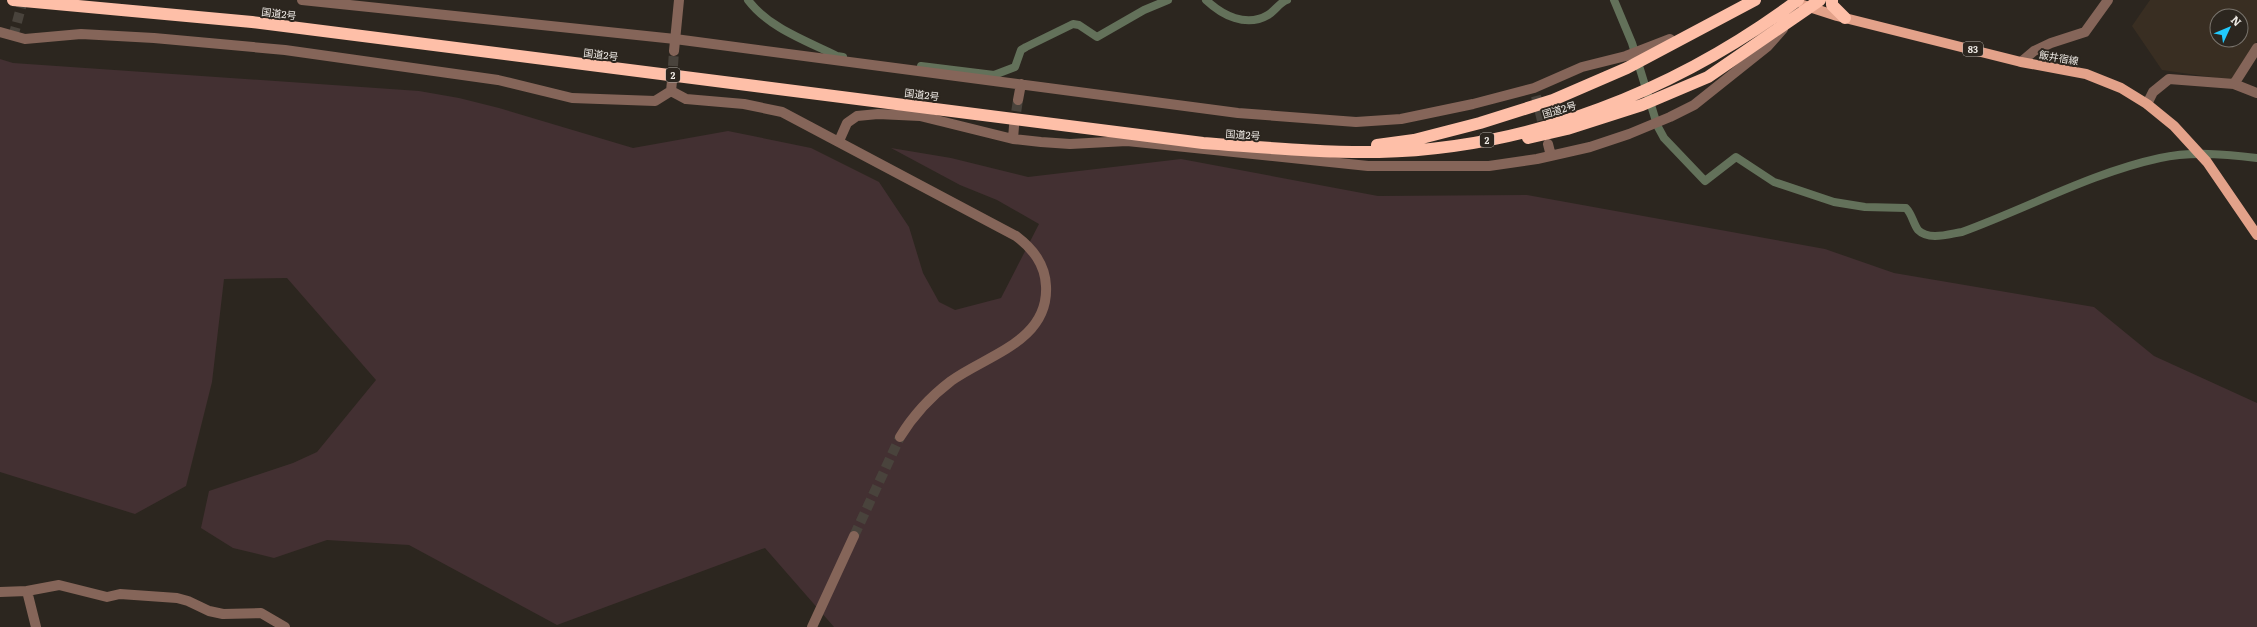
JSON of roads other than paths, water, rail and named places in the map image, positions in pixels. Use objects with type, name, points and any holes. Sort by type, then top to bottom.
[{"type":"highway","name":"国道2号","points":[[14,0],[252,22],[1202,143],[1333,152],[1419,149],[1499,138],[1639,100],[1659,84],[1719,53],[1797,0]]},
{"type":"highway","points":[[1333,152],[1414,140],[1480,123],[1553,100],[1623,63],[1706,27],[1755,0]]},
{"type":"highway","points":[[1639,100],[1663,97],[1730,64],[1794,16],[1820,0]]},
{"type":"highway","points":[[1832,0],[1832,5],[1845,18]]},
{"type":"main road","name":"飯井宿線","points":[[1797,0],[1809,8],[1845,18],[2021,62],[2086,74],[2121,88],[2147,104],[2174,126],[2207,162],[2257,235]]},
{"type":"street","points":[[306,0],[675,39],[1238,113],[1356,122],[1401,119],[1444,112],[1535,92],[1582,67],[1623,63]]},
{"type":"street","points":[[674,51],[679,0]]},
{"type":"street","points":[[2021,62],[2034,51],[2051,43],[2085,32],[2108,0]]},
{"type":"street","points":[[839,141],[848,123],[857,116],[878,114],[920,116],[1013,138],[1070,144],[1126,141],[1368,166],[1426,165],[1469,168],[1551,156],[1590,147],[1650,126],[1670,117],[1694,105],[1768,46],[1794,16]]},
{"type":"street","points":[[0,32],[25,39],[81,34],[154,38],[285,50],[498,80],[572,98],[656,101],[672,86],[686,99],[744,104],[782,112],[1016,236],[1036,254],[1046,279],[1045,304],[1042,315],[1034,327],[1014,344],[975,366],[938,392],[911,419],[900,437]]},
{"type":"street","points":[[2234,84],[2257,48]]},
{"type":"street","points":[[2147,104],[2153,92],[2169,79],[2234,84],[2254,91]]},
{"type":"street","points":[[1018,100],[1021,84]]},
{"type":"street","points":[[1013,138],[1014,126]]},
{"type":"street","points":[[1548,144],[1551,156]]},
{"type":"street","points":[[812,627],[854,536]]},
{"type":"street","points":[[0,592],[27,591],[59,585],[107,597],[120,594],[177,598],[188,601],[209,611],[223,614],[261,613],[285,627]]},
{"type":"street","points":[[27,591],[36,627]]},
{"type":"waterway","points":[[748,0],[757,10],[777,26],[813,45],[837,56],[843,57]]},
{"type":"waterway","points":[[921,66],[994,75],[1015,67],[1021,50],[1073,24],[1079,25],[1097,37],[1144,10],[1168,0]]},
{"type":"waterway","points":[[1206,0],[1227,15],[1243,20],[1260,19],[1268,15],[1287,0]]},
{"type":"waterway","points":[[1614,0],[1632,43],[1655,118]]},
{"type":"waterway","points":[[1658,127],[1664,138],[1705,181],[1736,157],[1774,182],[1834,202],[1865,207],[1906,208],[1918,230],[1933,236],[1962,232],[2084,182],[2160,158],[2184,154],[2221,154],[2257,158]]},
{"type":"tunnel","points":[[13,37],[23,0]]},
{"type":"tunnel","points":[[672,81],[674,51]]},
{"type":"tunnel","points":[[1536,96],[1545,133]]},
{"type":"tunnel","points":[[1014,126],[1018,100]]},
{"type":"tunnel","points":[[854,536],[900,437]]}]
